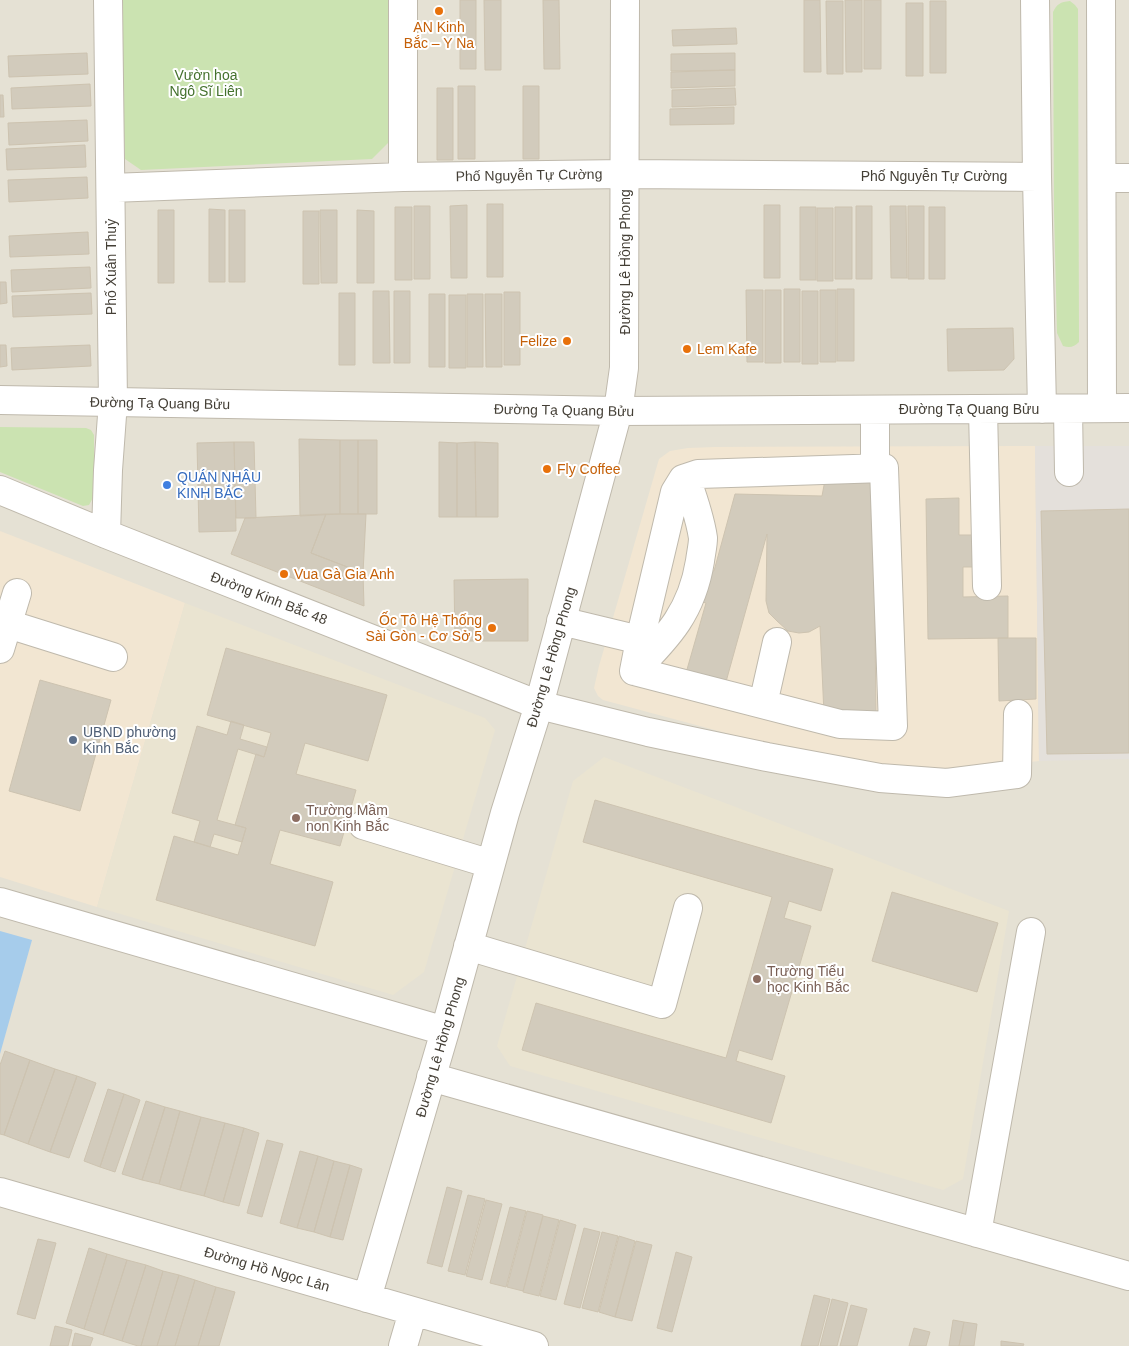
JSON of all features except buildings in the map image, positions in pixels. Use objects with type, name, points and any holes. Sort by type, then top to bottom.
[{"type":"street","name":"Phố Xuân Thuỷ","points":[[106,534],[113,402],[108,0]]},
{"type":"street","points":[[403,177],[404,0]]},
{"type":"street","name":"Đường Lê Hồng Phong","points":[[367,1298],[538,704],[618,411],[624,368],[625,0]]},
{"type":"street","points":[[1035,0],[1037,177],[1055,409],[1069,472]]},
{"type":"street","points":[[1101,0],[1102,408]]},
{"type":"street","name":"Phố Nguyễn Tự Cường","points":[[111,188],[403,177],[626,174],[1037,177]]},
{"type":"street","points":[[1102,178],[1129,178]]},
{"type":"street","name":"Đường Tạ Quang Bửu","points":[[0,400],[618,411],[1129,408]]},
{"type":"street","points":[[983,409],[988,586]]},
{"type":"street","points":[[874,468],[875,410]]},
{"type":"street","points":[[884,468],[893,726],[840,724],[634,671],[675,492],[683,479],[698,474],[884,468]]},
{"type":"street","points":[[634,671],[672,629],[687,607],[694,589],[703,540],[698,514],[686,478]]},
{"type":"street","name":"Đường Kinh Bắc 48","points":[[0,490],[106,534],[538,704],[648,732],[880,778],[947,784],[1017,774],[1018,714]]},
{"type":"street","points":[[17,593],[4,637],[113,657]]},
{"type":"street","points":[[561,620],[640,640]]},
{"type":"street","points":[[763,704],[777,642]]},
{"type":"street","points":[[363,825],[491,864]]},
{"type":"street","points":[[0,902],[445,1030]]},
{"type":"street","points":[[468,946],[662,1004],[688,908]]},
{"type":"street","points":[[977,1233],[1031,932]]},
{"type":"street","points":[[431,1077],[1129,1276]]},
{"type":"street","name":"Đường Hồ Ngọc Lân","points":[[0,1192],[534,1346]]},
{"type":"street","points":[[403,1346],[413,1312]]},
{"type":"shaded area","points":[[0,0],[1129,0],[1129,1346],[0,1346]]},
{"type":"shaded area","points":[[1035,446],[1039,761],[923,771],[819,757],[603,700],[598,696],[594,688],[599,666],[659,459],[670,451],[715,447]]},
{"type":"shaded area","points":[[1035,446],[1129,446],[1129,759],[1039,761]]},
{"type":"shaded area","name":"UBND phường Kinh Bắc","points":[[0,531],[185,603],[97,907],[0,877]]},
{"type":"shaded area","name":"Trường Mầm non Kinh Bắc","points":[[185,603],[485,718],[495,730],[424,972],[393,995],[97,907]]},
{"type":"shaded area","name":"Trường Tiểu học Kinh Bắc","points":[[604,757],[1009,911],[963,1179],[943,1190],[510,1066],[497,1046],[573,781]]},
{"type":"green space","name":"Vườn hoa Ngô Sĩ Liên","points":[[119,0],[388,0],[388,143],[372,159],[141,170],[125,159]]},
{"type":"green space","points":[[1070,1],[1078,9],[1079,342],[1070,347],[1063,346],[1057,333],[1053,12],[1059,4]]},
{"type":"green space","points":[[0,427],[86,428],[91,430],[94,435],[94,496],[89,505],[83,506],[0,472]]},
{"type":"water","points":[[0,931],[32,940],[0,1054]]},
{"type":"place","name":"AN Kinh Bắc – Y Na","points":[[439,11]]},
{"type":"place","name":"Felize","points":[[567,341]]},
{"type":"place","name":"Lem Kafe","points":[[687,349]]},
{"type":"place","name":"Fly Coffee","points":[[547,469]]},
{"type":"place","name":"QUÁN NHẬU KINH BẮC","points":[[167,485]]},
{"type":"place","name":"Vua Gà Gia Anh","points":[[284,574]]},
{"type":"place","name":"Ốc Tô Hệ Thống Sài Gòn - Cơ Sở 5","points":[[492,628]]},
{"type":"place","name":"UBND phường Kinh Bắc","points":[[73,740]]},
{"type":"place","name":"Trường Mầm non Kinh Bắc","points":[[296,818]]},
{"type":"place","name":"Trường Tiểu học Kinh Bắc","points":[[757,979]]}]
